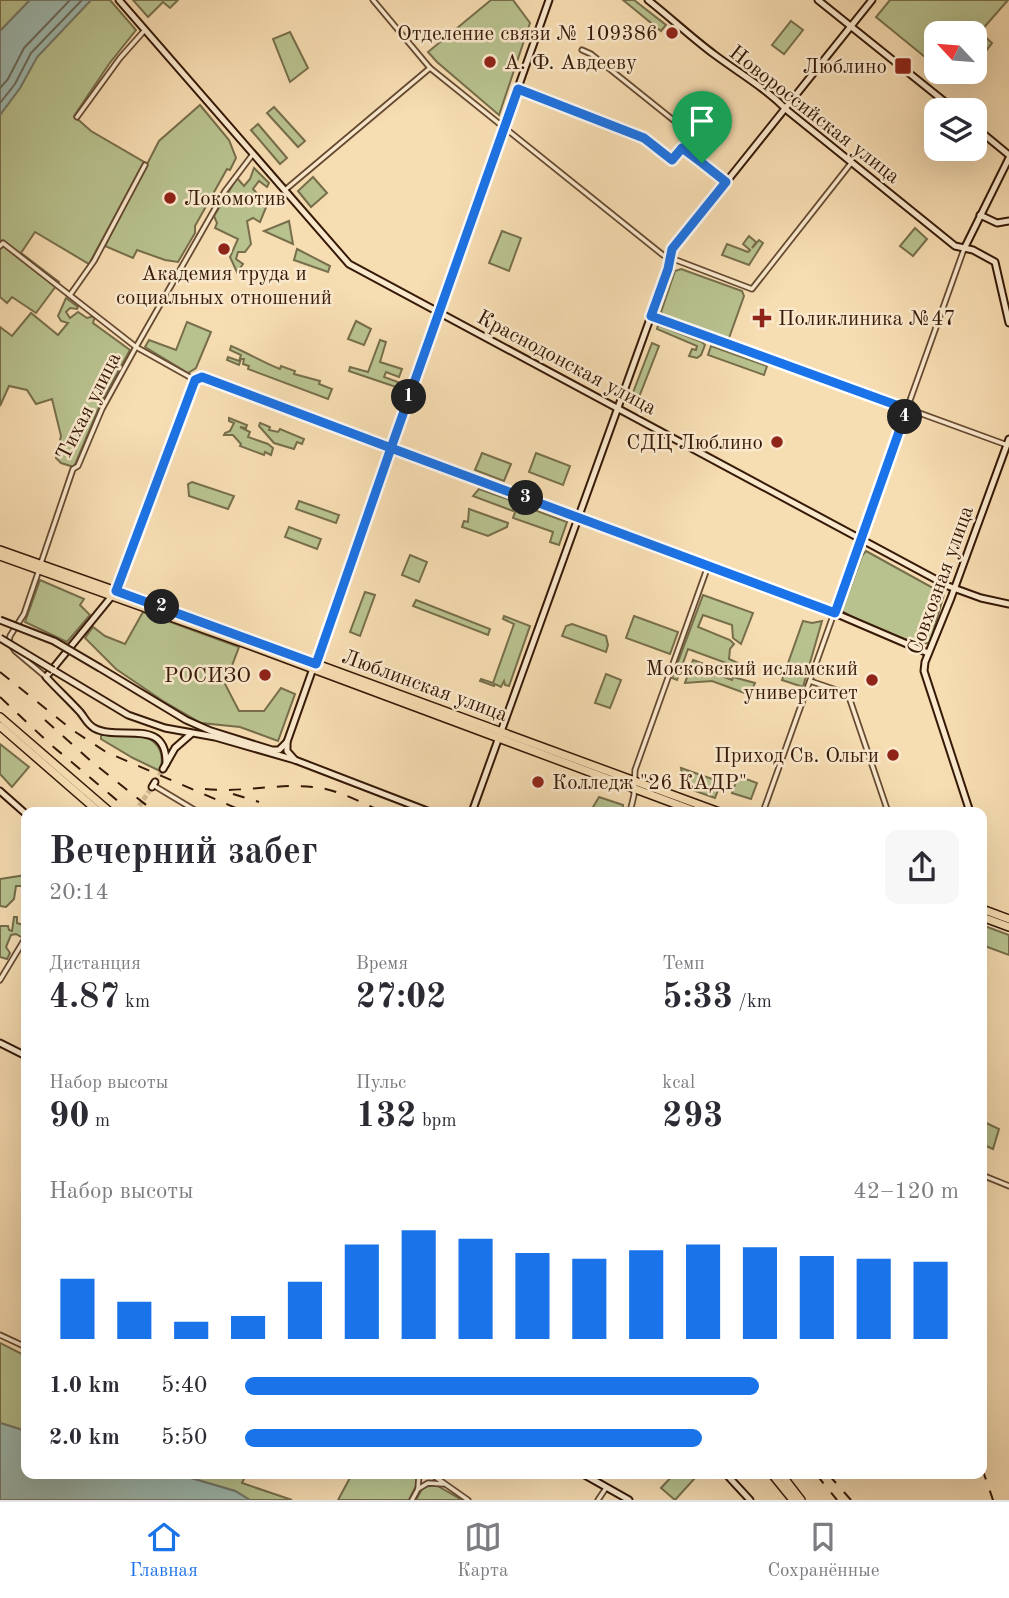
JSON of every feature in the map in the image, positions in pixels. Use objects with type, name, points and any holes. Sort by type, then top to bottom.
[{"type":"main road","name":"Краснодонская улица","points":[[119,0],[349,264],[954,588],[1009,604]]},
{"type":"main road","points":[[0,621],[54,641],[178,716],[211,731],[272,750],[281,748],[287,741],[315,667],[549,0]]},
{"type":"main road","name":"Новороссийская улица","points":[[648,0],[712,53],[758,84],[955,247],[964,249]]},
{"type":"main road","points":[[818,0],[940,98]]},
{"type":"main road","points":[[473,807],[675,245],[872,0]]},
{"type":"main road","points":[[987,138],[1009,157],[964,249],[973,250],[995,262],[1009,323]]},
{"type":"main road","points":[[980,215],[997,223],[1009,221]]},
{"type":"main road","points":[[198,734],[186,737],[175,748],[165,767],[162,748],[154,737],[146,733],[113,733],[96,729],[46,677],[115,593],[195,380],[202,377],[835,613],[928,653]]},
{"type":"main road","name":"Совхозная улица","points":[[968,807],[924,671],[928,653],[1008,442]]},
{"type":"main road","name":"Люблинская улица","points":[[0,550],[40,567]]},
{"type":"main road","name":"Люблинская улица","points":[[0,556],[115,593],[634,784],[704,807]]},
{"type":"main road","points":[[0,638],[128,716],[165,728],[225,739],[295,760],[417,807]]},
{"type":"main road","points":[[53,669],[50,677],[58,690]]},
{"type":"main road","points":[[0,717],[96,807]]},
{"type":"main road","points":[[0,726],[101,807]]},
{"type":"main road","points":[[287,741],[289,755],[295,760]]},
{"type":"main road","points":[[162,748],[169,751],[175,748]]},
{"type":"main road","name":"Люблинская улица","points":[[634,784],[686,807]]},
{"type":"main road","points":[[0,792],[4,800],[21,811]]},
{"type":"main road","points":[[987,911],[1009,919]]},
{"type":"main road","points":[[987,919],[1009,927]]},
{"type":"main road","points":[[0,1043],[21,1054]]},
{"type":"main road","points":[[591,1479],[629,1500]]},
{"type":"main road","points":[[731,1479],[750,1500]]},
{"type":"main road","points":[[776,1479],[793,1500]]},
{"type":"main road","points":[[785,1479],[801,1500]]},
{"type":"street","points":[[373,0],[430,68],[669,258],[752,289],[852,162]]},
{"type":"street","points":[[77,117],[120,58],[145,30]]},
{"type":"street","points":[[518,89],[644,138],[672,160],[692,135],[591,54],[582,50]]},
{"type":"street","points":[[285,190],[430,68]]},
{"type":"street","points":[[682,148],[726,182]]},
{"type":"street","name":"Тихая улица","points":[[46,677],[15,651],[9,639],[22,619],[73,470],[78,466],[135,347],[225,191],[253,154]]},
{"type":"street","points":[[71,295],[93,261],[145,165]]},
{"type":"street","points":[[1,245],[71,295],[135,347],[195,380]]},
{"type":"street","points":[[765,807],[964,249]]},
{"type":"street","points":[[651,316],[907,409],[1008,442]]},
{"type":"street","points":[[631,807],[635,770],[708,566]]},
{"type":"street","points":[[810,681],[848,694],[886,807]]},
{"type":"street","points":[[154,784],[190,807]]},
{"type":"street","points":[[0,980],[21,945]]},
{"type":"street","points":[[987,1177],[1009,1186]]},
{"type":"street","points":[[0,1335],[21,1346]]},
{"type":"street","points":[[412,1500],[418,1489],[419,1479]]},
{"type":"street","points":[[437,1479],[468,1500]]},
{"type":"street","points":[[418,1489],[428,1483],[445,1485]]},
{"type":"street","points":[[598,1500],[606,1488]]},
{"type":"green space","points":[[0,0],[30,0],[0,31]]},
{"type":"green space","points":[[91,0],[110,0],[136,30],[74,116],[91,131],[144,162],[89,264],[35,232],[21,253],[59,282],[36,313],[12,297],[7,303],[0,297],[0,115],[20,88],[37,57]]},
{"type":"green space","points":[[133,0],[178,0],[170,8],[163,2],[148,17]]},
{"type":"green space","points":[[491,0],[513,0],[530,23],[499,115],[428,52]]},
{"type":"green space","points":[[623,0],[634,0],[666,25],[661,31]]},
{"type":"green space","points":[[890,0],[1008,0],[987,24],[987,21],[924,21],[924,56],[876,17]]},
{"type":"green space","points":[[791,21],[803,30],[784,54],[772,45]]},
{"type":"green space","points":[[290,32],[308,68],[290,82],[273,39]]},
{"type":"green space","name":"Локомотив","points":[[200,105],[229,140],[236,158],[195,226],[195,233],[178,262],[137,250],[133,258],[105,246],[159,141]]},
{"type":"green space","points":[[274,107],[305,141],[298,147],[267,113]]},
{"type":"green space","points":[[258,124],[287,158],[280,164],[251,130]]},
{"type":"green space","points":[[703,126],[714,135],[699,155],[687,146]]},
{"type":"green space","points":[[254,168],[269,183],[267,187],[259,181],[253,189],[267,205],[260,222],[253,218],[247,221],[251,244],[245,252],[238,252],[236,259],[243,264],[237,272],[230,257],[238,239],[215,228],[217,223],[214,216],[237,178],[244,186]]},
{"type":"green space","points":[[313,177],[327,193],[311,207],[298,191]]},
{"type":"green space","points":[[289,221],[293,244],[264,231]]},
{"type":"green space","points":[[915,228],[927,239],[913,256],[900,246]]},
{"type":"green space","points":[[502,231],[521,238],[509,271],[489,263]]},
{"type":"green space","points":[[749,236],[756,242],[752,248],[759,240],[763,243],[749,265],[722,255],[727,244],[748,252],[750,250],[743,244]]},
{"type":"green space","points":[[297,249],[330,266],[328,272],[294,260]]},
{"type":"green space","points":[[681,269],[742,291],[744,296],[729,338],[725,339],[664,316],[661,312],[675,271]]},
{"type":"green space","points":[[66,298],[78,307],[70,308],[66,312],[70,318],[78,312],[87,318],[95,316],[93,323],[130,350],[100,405],[74,467],[61,463],[56,458],[61,436],[52,399],[36,404],[27,390],[9,386],[0,406],[0,327],[12,336],[31,313],[58,335],[68,323],[61,321],[58,316]]},
{"type":"green space","points":[[356,321],[371,329],[364,345],[348,339]]},
{"type":"green space","points":[[187,322],[211,332],[196,368],[188,373],[145,347],[149,340],[176,350]]},
{"type":"green space","points":[[658,325],[702,342],[705,345],[701,355],[697,358],[689,356],[697,346],[657,329]]},
{"type":"green space","points":[[380,340],[386,342],[380,362],[402,369],[399,377],[386,372],[384,377],[398,382],[396,387],[349,371],[350,367],[368,372]]},
{"type":"green space","points":[[652,343],[659,346],[639,397],[632,395]]},
{"type":"green space","points":[[231,346],[280,369],[281,366],[295,371],[294,374],[320,381],[319,384],[332,389],[328,399],[248,369],[249,366],[243,364],[244,359],[241,359],[239,365],[227,360],[228,357],[239,361],[241,355],[230,350]]},
{"type":"green space","points":[[711,346],[767,366],[764,375],[708,355]]},
{"type":"green space","points":[[229,418],[247,425],[246,428],[240,427],[250,432],[248,437],[273,448],[271,455],[240,446],[233,435],[224,435],[234,423],[229,421]]},
{"type":"green space","points":[[260,423],[270,427],[269,430],[278,432],[280,429],[304,439],[302,444],[297,442],[294,449],[274,443],[259,426]]},
{"type":"green space","points":[[482,453],[511,464],[504,481],[475,470]]},
{"type":"green space","points":[[536,453],[570,466],[563,485],[529,472]]},
{"type":"green space","points":[[192,482],[234,496],[228,509],[189,496],[188,484]]},
{"type":"green space","points":[[479,489],[516,502],[513,511],[473,496]]},
{"type":"green space","points":[[299,501],[339,515],[336,523],[296,509]]},
{"type":"green space","points":[[518,504],[567,522],[559,545],[550,542],[553,532],[513,518]]},
{"type":"green space","points":[[469,509],[508,523],[507,527],[488,536],[462,527],[464,521],[468,522]]},
{"type":"green space","points":[[289,527],[321,539],[317,549],[285,537]]},
{"type":"green space","points":[[866,551],[944,594],[930,643],[899,637],[842,611]]},
{"type":"green space","points":[[410,555],[427,562],[419,582],[402,575]]},
{"type":"green space","points":[[40,580],[84,599],[80,605],[90,615],[67,642],[25,622]]},
{"type":"green space","points":[[365,592],[375,595],[360,636],[350,632]]},
{"type":"green space","points":[[703,595],[753,613],[741,644],[733,638],[732,625],[703,615],[698,627],[734,644],[730,649],[729,659],[738,663],[737,667],[688,649],[677,680],[672,678]]},
{"type":"green space","points":[[416,600],[490,629],[488,635],[413,606]]},
{"type":"green space","points":[[143,612],[239,647],[225,684],[239,711],[264,711],[281,688],[295,694],[278,741],[240,727],[201,723],[116,669],[85,638],[93,627],[105,636],[125,644]]},
{"type":"green space","points":[[504,616],[530,626],[509,686],[505,685],[504,681],[501,687],[480,681],[481,679],[493,683],[514,624],[503,619]]},
{"type":"green space","points":[[634,616],[678,632],[670,654],[626,638]]},
{"type":"green space","points":[[803,621],[822,621],[803,687],[782,680]]},
{"type":"green space","points":[[572,624],[606,636],[606,652],[562,636],[566,626]]},
{"type":"green space","points":[[693,660],[726,672],[724,677],[732,680],[733,677],[755,683],[750,695],[712,681],[685,683]]},
{"type":"green space","points":[[606,674],[621,680],[610,708],[595,703]]},
{"type":"green space","points":[[136,734],[158,746],[162,757],[160,771],[101,739],[101,735]]},
{"type":"green space","points":[[0,744],[29,767],[12,787],[0,774]]},
{"type":"green space","points":[[681,768],[721,782],[715,798],[684,787],[688,775],[682,773]]},
{"type":"green space","points":[[738,776],[757,783],[751,799],[732,793]]},
{"type":"green space","points":[[599,797],[623,805],[623,807],[593,807]]},
{"type":"green space","points":[[21,876],[21,886],[16,886],[14,899],[6,907],[0,906],[0,879]]},
{"type":"green space","points":[[14,917],[17,917],[17,923],[21,924],[21,937],[11,935],[6,947],[10,953],[7,959],[0,957],[0,926],[8,926],[12,931]]},
{"type":"green space","points":[[987,927],[1009,935],[1009,955],[987,947]]},
{"type":"green space","points":[[987,1123],[999,1129],[993,1149],[987,1146]]},
{"type":"green space","points":[[0,1343],[21,1354],[21,1429],[0,1423]]},
{"type":"green space","points":[[194,1479],[244,1479],[242,1483],[292,1500],[250,1500],[235,1491]]},
{"type":"green space","points":[[349,1479],[418,1479],[409,1500],[338,1500]]},
{"type":"green space","points":[[669,1479],[694,1479],[675,1500],[661,1488]]},
{"type":"green space","points":[[436,1485],[462,1500],[416,1500],[423,1487]]},
{"type":"water","points":[[30,0],[91,0],[37,57],[20,88],[0,115],[0,31]]},
{"type":"water","points":[[0,1423],[21,1429],[21,1479],[194,1479],[235,1491],[250,1500],[0,1500]]},
{"type":"tunnel","points":[[155,782],[163,769]]},
{"type":"tunnel","points":[[138,807],[152,787]]},
{"type":"railway","points":[[0,672],[71,729],[106,752],[233,807]]},
{"type":"railway","points":[[0,697],[50,744],[125,807]]},
{"type":"railway","points":[[45,720],[149,807]]},
{"type":"railway","points":[[205,789],[313,787],[340,793],[372,807]]},
{"type":"railway","points":[[233,794],[259,802]]},
{"type":"railway","points":[[820,1479],[837,1500]]},
{"type":"railway","points":[[832,1479],[851,1500]]},
{"type":"railway","points":[[986,1479],[993,1500]]},
{"type":"place","name":"Отделение связи № 109386","points":[[672,33]]},
{"type":"place","name":"А. Ф. Авдееву","points":[[490,62]]},
{"type":"place","name":"Люблино","points":[[903,66]]},
{"type":"place","name":"Локомотив","points":[[170,198]]},
{"type":"place","name":"Академия труда и социальных отношений","points":[[224,249]]},
{"type":"place","name":"Поликлиника №47","points":[[762,318]]},
{"type":"place","name":"СДЦ Люблино","points":[[777,442]]},
{"type":"place","name":"РОСИЗО","points":[[265,675]]},
{"type":"place","name":"Московский исламский университет","points":[[872,680]]},
{"type":"place","name":"Приход Св. Ольги","points":[[893,755]]},
{"type":"place","name":"Колледж \"26 КАДР\"","points":[[538,782]]},
{"type":"route","points":[[702,163],[682,148],[672,160],[644,138],[518,89],[391,448],[202,377],[195,380],[116,591],[316,664],[391,448],[835,613],[907,409],[651,316],[668,269],[672,249],[726,182],[702,163]]}]
